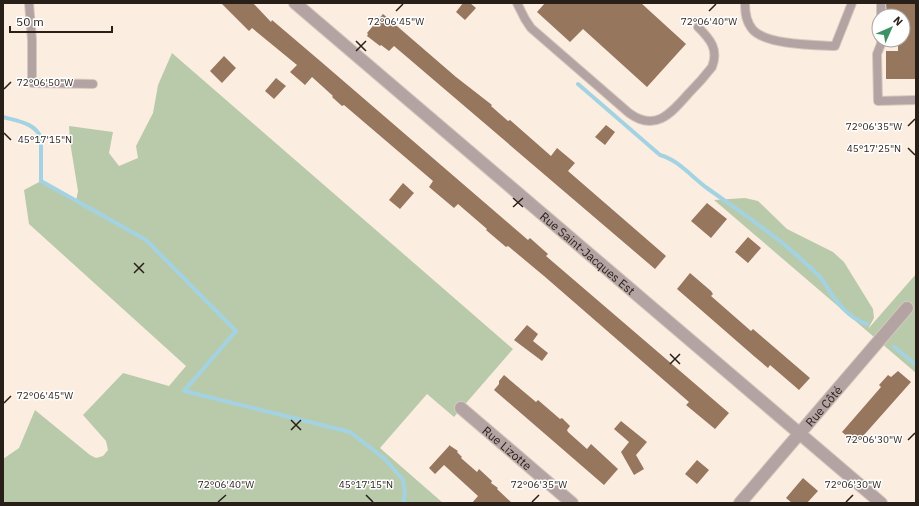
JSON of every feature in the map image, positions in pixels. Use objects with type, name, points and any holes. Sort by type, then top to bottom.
[{"type":"street","name":"Rue Saint-Jacques Est","points":[[295,3],[881,503]]},
{"type":"street","name":"Rue Côté","points":[[740,503],[908,308]]},
{"type":"street","name":"Rue Lizotte","points":[[462,408],[572,503]]},
{"type":"lane","points":[[29,3],[32,40],[32,83],[93,84]]},
{"type":"lane","points":[[517,3],[525,20],[535,31],[630,113],[638,119],[647,121],[657,121],[670,114],[712,67],[715,57],[713,46],[708,37],[698,28]]},
{"type":"lane","points":[[745,3],[747,21],[753,31],[758,34],[790,43],[835,46],[852,3]]},
{"type":"lane","points":[[879,48],[877,54],[878,101],[916,100]]},
{"type":"green space","points":[[172,53],[513,349],[454,417],[427,394],[380,448],[443,503],[3,503],[3,459],[19,448],[35,410],[90,455],[96,458],[103,456],[108,450],[106,441],[83,415],[123,373],[169,386],[186,366],[29,224],[24,190],[41,181],[76,201],[78,191],[70,142],[69,126],[113,132],[109,153],[119,166],[138,158],[136,146],[153,113],[158,85]]},
{"type":"green space","points":[[745,198],[758,201],[787,229],[833,252],[844,262],[873,309],[874,318],[868,329],[916,274],[916,373],[714,200]]},
{"type":"building","points":[[221,3],[253,3],[271,22],[272,20],[528,240],[530,238],[548,254],[546,256],[729,413],[715,429],[686,405],[689,402],[544,276],[508,246],[506,247],[458,204],[454,208],[429,187],[433,181],[344,105],[342,106],[312,77],[305,85],[290,72],[297,65],[252,28],[249,31]]},
{"type":"building","points":[[463,3],[470,3],[476,8],[465,20],[456,12]]},
{"type":"building","points":[[545,3],[641,3],[686,44],[647,87],[583,29],[570,42],[537,12]]},
{"type":"building","points":[[886,3],[916,3],[916,79],[886,79],[886,51],[898,51],[898,48],[911,48],[911,8],[886,8]]},
{"type":"building","points":[[383,14],[551,156],[557,148],[575,163],[568,171],[666,256],[655,269],[394,46],[389,51],[367,36],[367,33]]},
{"type":"building","points":[[224,56],[236,68],[222,83],[210,71]]},
{"type":"building","points":[[276,78],[286,86],[274,99],[265,91]]},
{"type":"building","points":[[606,125],[615,132],[605,145],[595,137]]},
{"type":"building","points":[[403,183],[414,193],[400,209],[389,200]]},
{"type":"building","points":[[707,203],[727,219],[711,238],[691,221]]},
{"type":"building","points":[[748,237],[761,248],[748,263],[735,252]]},
{"type":"building","points":[[690,273],[711,291],[713,294],[711,296],[751,331],[753,329],[810,378],[799,390],[770,365],[768,368],[677,289]]},
{"type":"building","points":[[527,325],[538,334],[533,341],[548,353],[542,361],[514,340]]},
{"type":"building","points":[[898,371],[911,382],[856,444],[842,432],[881,387],[879,385],[888,375],[891,377]]},
{"type":"building","points":[[504,375],[536,402],[538,400],[560,419],[562,418],[570,426],[567,430],[568,432],[587,449],[591,444],[618,469],[604,485],[494,390]]},
{"type":"building","points":[[621,421],[647,442],[636,455],[644,469],[634,475],[621,452],[629,442],[614,429]]},
{"type":"building","points":[[449,446],[458,451],[457,452],[462,457],[461,458],[477,472],[479,469],[512,503],[472,503],[478,496],[444,465],[435,474],[429,468]]},
{"type":"building","points":[[697,460],[709,470],[697,484],[685,474]]},
{"type":"building","points":[[803,478],[818,491],[807,503],[792,503],[786,498]]},
{"type":"waterway","points":[[578,84],[660,155],[673,160],[707,188],[766,230],[794,253],[820,277],[843,308],[852,316],[867,324]]},
{"type":"waterway","points":[[3,117],[25,123],[35,129],[41,138],[41,181],[146,240],[236,331],[184,391],[350,432],[385,459],[403,480],[405,494],[403,503]]},
{"type":"waterway","points":[[894,347],[916,365]]}]
